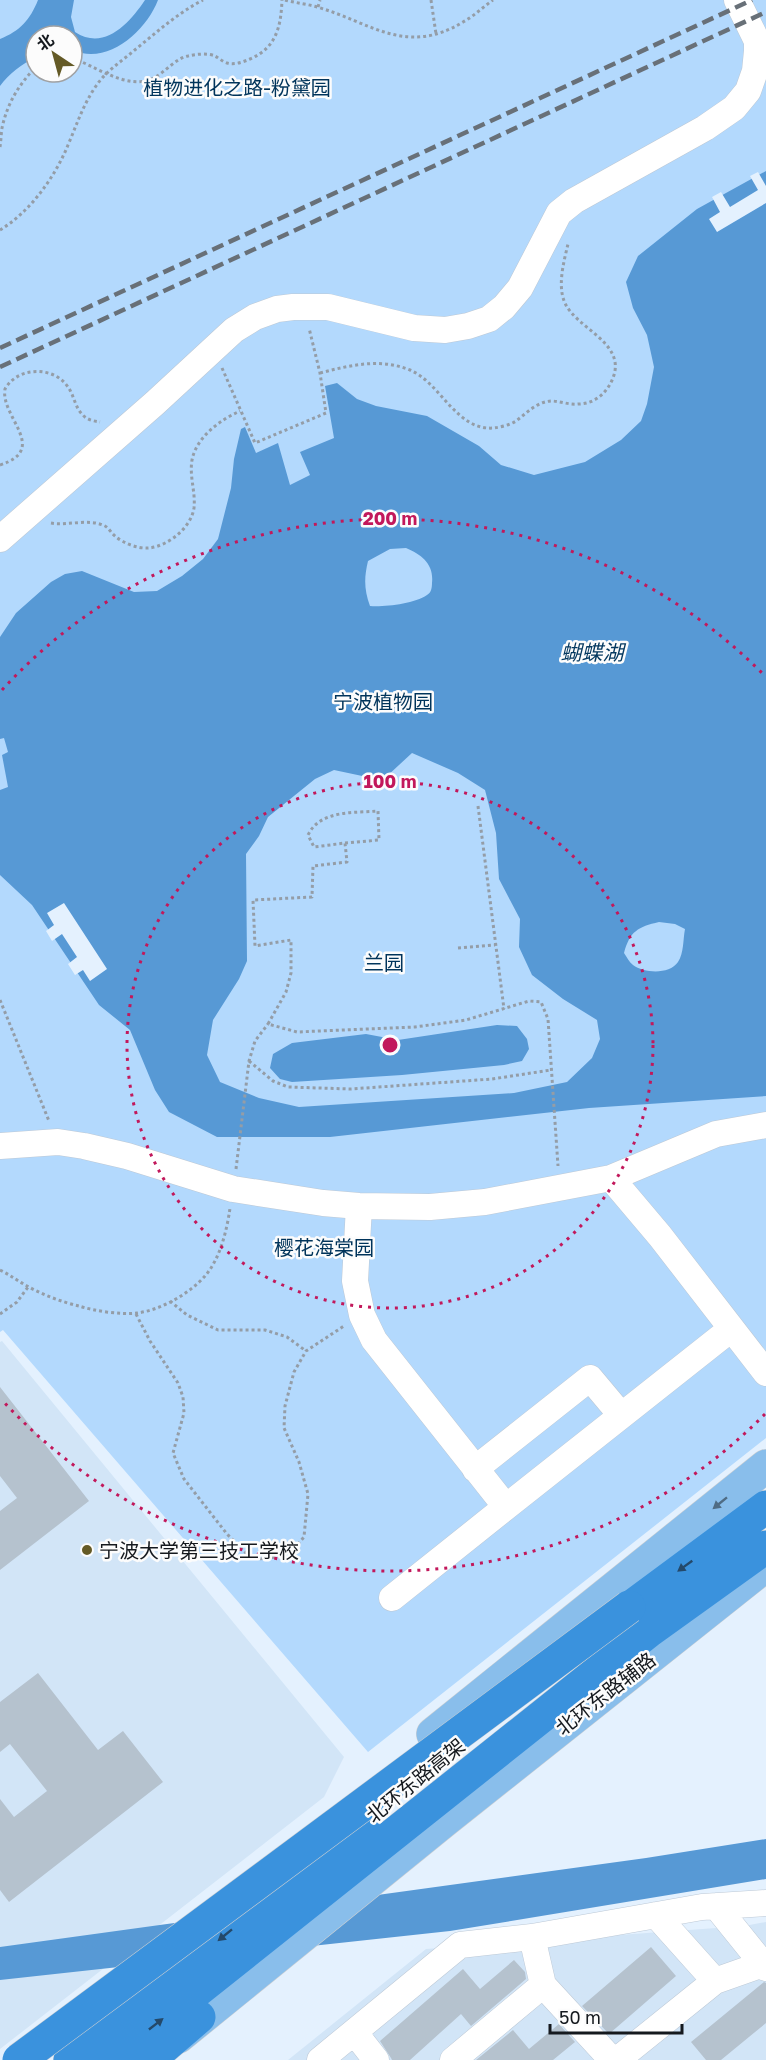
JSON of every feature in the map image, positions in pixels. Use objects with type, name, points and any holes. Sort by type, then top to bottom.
[{"type":"highway","name":"北环东路高架","points":[[110,2060],[639,1619],[766,1507]]},
{"type":"highway","name":"北环东路高架","points":[[70,2060],[639,1619],[766,1547]]},
{"type":"highway","points":[[19,2060],[639,1619]]},
{"type":"highway","points":[[149,2060],[639,1619]]},
{"type":"main road","points":[[28,2060],[766,1466]]},
{"type":"main road","name":"北环东路辅路","points":[[149,2060],[444,1821],[766,1565]]},
{"type":"lane","points":[[0,539],[155,403],[214,347],[234,330],[255,317],[277,309],[304,306],[328,307],[414,328],[445,330],[489,319],[504,307],[520,288],[559,213],[574,201],[705,129],[734,108],[748,90],[755,71],[757,41],[737,0]]},
{"type":"lane","points":[[0,1146],[58,1142],[127,1156],[233,1189],[323,1203],[430,1207],[485,1202],[611,1178],[716,1134],[766,1125]]},
{"type":"lane","points":[[611,1178],[660,1236],[766,1372]]},
{"type":"lane","points":[[359,1206],[355,1281],[362,1315],[375,1340],[506,1507]]},
{"type":"lane","points":[[392,1598],[731,1329]]},
{"type":"lane","points":[[475,1469],[590,1378],[621,1415]]},
{"type":"lane","points":[[320,2060],[460,1945],[532,1937],[716,1906],[766,1903]]},
{"type":"lane","points":[[532,1937],[543,1985],[605,2057],[715,1981],[765,1966],[716,1906]]},
{"type":"lane","points":[[656,1915],[715,1981]]},
{"type":"lane","points":[[453,2060],[543,1985]]},
{"type":"lane","points":[[355,2033],[376,2060]]},
{"type":"path","points":[[0,230],[29,206],[54,172],[68,146],[83,107],[106,74],[183,11],[203,0]]},
{"type":"path","points":[[84,62],[106,74],[140,82],[153,78],[185,56],[213,55],[227,63],[242,63],[260,55],[274,40],[278,34],[284,0],[318,8],[396,36],[418,37],[436,34],[462,23],[493,0]]},
{"type":"path","points":[[318,8],[320,0]]},
{"type":"path","points":[[431,0],[436,34]]},
{"type":"path","points":[[0,147],[5,116],[15,93],[24,80]]},
{"type":"path","points":[[320,373],[374,362],[394,365],[412,371],[431,385],[462,417],[476,425],[488,428],[514,423],[526,411],[551,401],[578,404],[591,402],[603,395],[610,384],[615,372],[614,358],[608,346],[577,320],[564,302],[563,262],[570,238]]},
{"type":"path","points":[[214,347],[255,443],[326,413],[320,373],[304,306]]},
{"type":"path","points":[[0,465],[9,462],[21,446],[20,437],[4,409],[2,401],[4,390],[11,381],[28,372],[39,371],[59,378],[67,384],[82,415],[102,423]]},
{"type":"path","points":[[30,514],[45,522],[61,525],[92,523],[106,527],[115,536],[129,544],[148,548],[163,544],[178,535],[194,509],[191,464],[193,454],[200,442],[217,424],[240,411]]},
{"type":"path","points":[[478,806],[504,1009]]},
{"type":"path","points":[[378,811],[379,840],[345,843],[314,848],[308,835],[313,825],[331,815],[378,811]]},
{"type":"path","points":[[0,1270],[28,1287],[78,1306],[136,1314],[151,1310],[189,1291],[206,1275],[228,1225],[249,1061],[255,1041],[268,1024],[286,992],[291,974],[291,940],[255,946],[253,900],[312,897],[313,866],[346,862],[345,843]]},
{"type":"path","points":[[458,948],[495,945]]},
{"type":"path","points":[[0,1000],[58,1142]]},
{"type":"path","points":[[268,1024],[297,1032],[415,1027],[466,1020],[528,1001],[541,1002],[548,1019],[559,1189]]},
{"type":"path","points":[[249,1061],[273,1081],[288,1087],[341,1089],[492,1080],[551,1070]]},
{"type":"path","points":[[0,1314],[17,1302],[28,1287]]},
{"type":"path","points":[[170,1301],[187,1315],[218,1330],[265,1330],[287,1337],[306,1352]]},
{"type":"path","points":[[136,1314],[150,1341],[178,1383],[183,1397],[184,1413],[174,1454],[178,1468],[211,1514],[250,1557],[259,1559],[275,1557],[292,1551],[304,1537],[308,1494],[299,1462],[284,1428],[285,1406],[294,1372],[306,1352],[362,1315]]},
{"type":"shaded area","name":"宁波大学第三技工学校","points":[[2,1341],[344,1757],[324,1797],[0,2049],[0,1342]]},
{"type":"shaded area","points":[[766,1922],[766,2060],[288,2060],[426,1949],[744,1926]]},
{"type":"green space","name":"宁波植物园","points":[[0,0],[766,0],[766,1438],[368,1752],[3,1330],[0,1332]]},
{"type":"water","points":[[38,0],[74,0],[71,17],[73,24],[24,24]]},
{"type":"water","points":[[145,0],[158,0],[140,29],[132,37],[102,53],[84,53],[84,36],[106,37],[123,26]]},
{"type":"water","points":[[24,24],[24,64],[7,77],[0,86],[0,39]]},
{"type":"water","name":"蝴蝶湖","points":[[766,171],[766,1096],[589,1108],[330,1137],[217,1137],[169,1112],[155,1090],[130,1030],[99,1005],[32,905],[0,875],[0,790],[8,787],[2,755],[8,752],[4,738],[0,739],[0,637],[16,613],[51,582],[65,574],[82,571],[134,592],[157,591],[182,576],[203,559],[218,539],[231,488],[234,459],[241,429],[245,427],[256,453],[278,443],[290,485],[310,475],[300,452],[334,438],[325,386],[337,383],[357,399],[376,406],[427,416],[479,446],[501,465],[534,475],[585,462],[621,440],[641,421],[647,404],[654,367],[647,335],[633,308],[626,282],[638,256],[697,209]],"holes":[[[406,548],[422,557],[429,565],[432,576],[430,592],[407,603],[370,606],[365,584],[368,561],[390,549]],[[412,753],[458,773],[485,790],[496,833],[499,879],[520,919],[519,947],[532,975],[563,999],[597,1020],[600,1039],[592,1058],[567,1082],[514,1093],[299,1107],[259,1098],[220,1082],[207,1055],[213,1020],[239,979],[247,961],[246,854],[259,836],[268,817],[315,779],[334,770],[367,777],[386,777]],[[659,922],[675,924],[685,929],[678,962],[663,971],[638,968],[624,953],[632,935],[640,928]]]},
{"type":"water","points":[[497,1025],[517,1026],[527,1039],[529,1049],[522,1061],[504,1065],[402,1075],[292,1082],[280,1079],[270,1068],[273,1054],[292,1043],[366,1034],[398,1040]]},
{"type":"water","points":[[766,1839],[766,1879],[450,1931],[0,1980],[0,1947],[646,1858]]},
{"type":"pier","points":[[758,172],[766,186],[766,203],[717,232],[709,219],[720,212],[712,197],[721,192],[730,207],[758,190],[750,176]]},
{"type":"pier","points":[[64,903],[107,969],[90,981],[83,970],[75,975],[68,964],[77,957],[62,934],[52,941],[46,931],[54,925],[47,913]]},
{"type":"building","points":[[0,1387],[89,1501],[0,1570],[0,1511],[17,1498],[0,1476]]},
{"type":"building","points":[[38,1673],[98,1750],[123,1731],[163,1782],[9,1902],[0,1890],[0,1799],[14,1817],[47,1791],[10,1744],[0,1752],[0,1702]]},
{"type":"building","points":[[651,1947],[676,1976],[609,2034],[582,2006]]},
{"type":"building","points":[[514,1960],[525,1972],[526,1979],[471,2026],[461,2014],[410,2060],[392,2060],[380,2041],[463,1969],[480,1989]]},
{"type":"building","points":[[764,1982],[766,1983],[766,2023],[721,2060],[706,2060],[691,2042]]},
{"type":"building","points":[[559,2024],[575,2042],[553,2060],[476,2060],[513,2030],[529,2049]]},
{"type":"railway","points":[[0,348],[752,0]]},
{"type":"railway","points":[[0,367],[766,12]]},
{"type":"place","name":"宁波大学第三技工学校","points":[[87,1550]]},
{"type":"park label","name":"植物进化之路-粉黛园","points":[[237,87]]},
{"type":"park label","name":"兰园","points":[[384,962]]},
{"type":"park label","name":"樱花海棠园","points":[[324,1247]]}]
